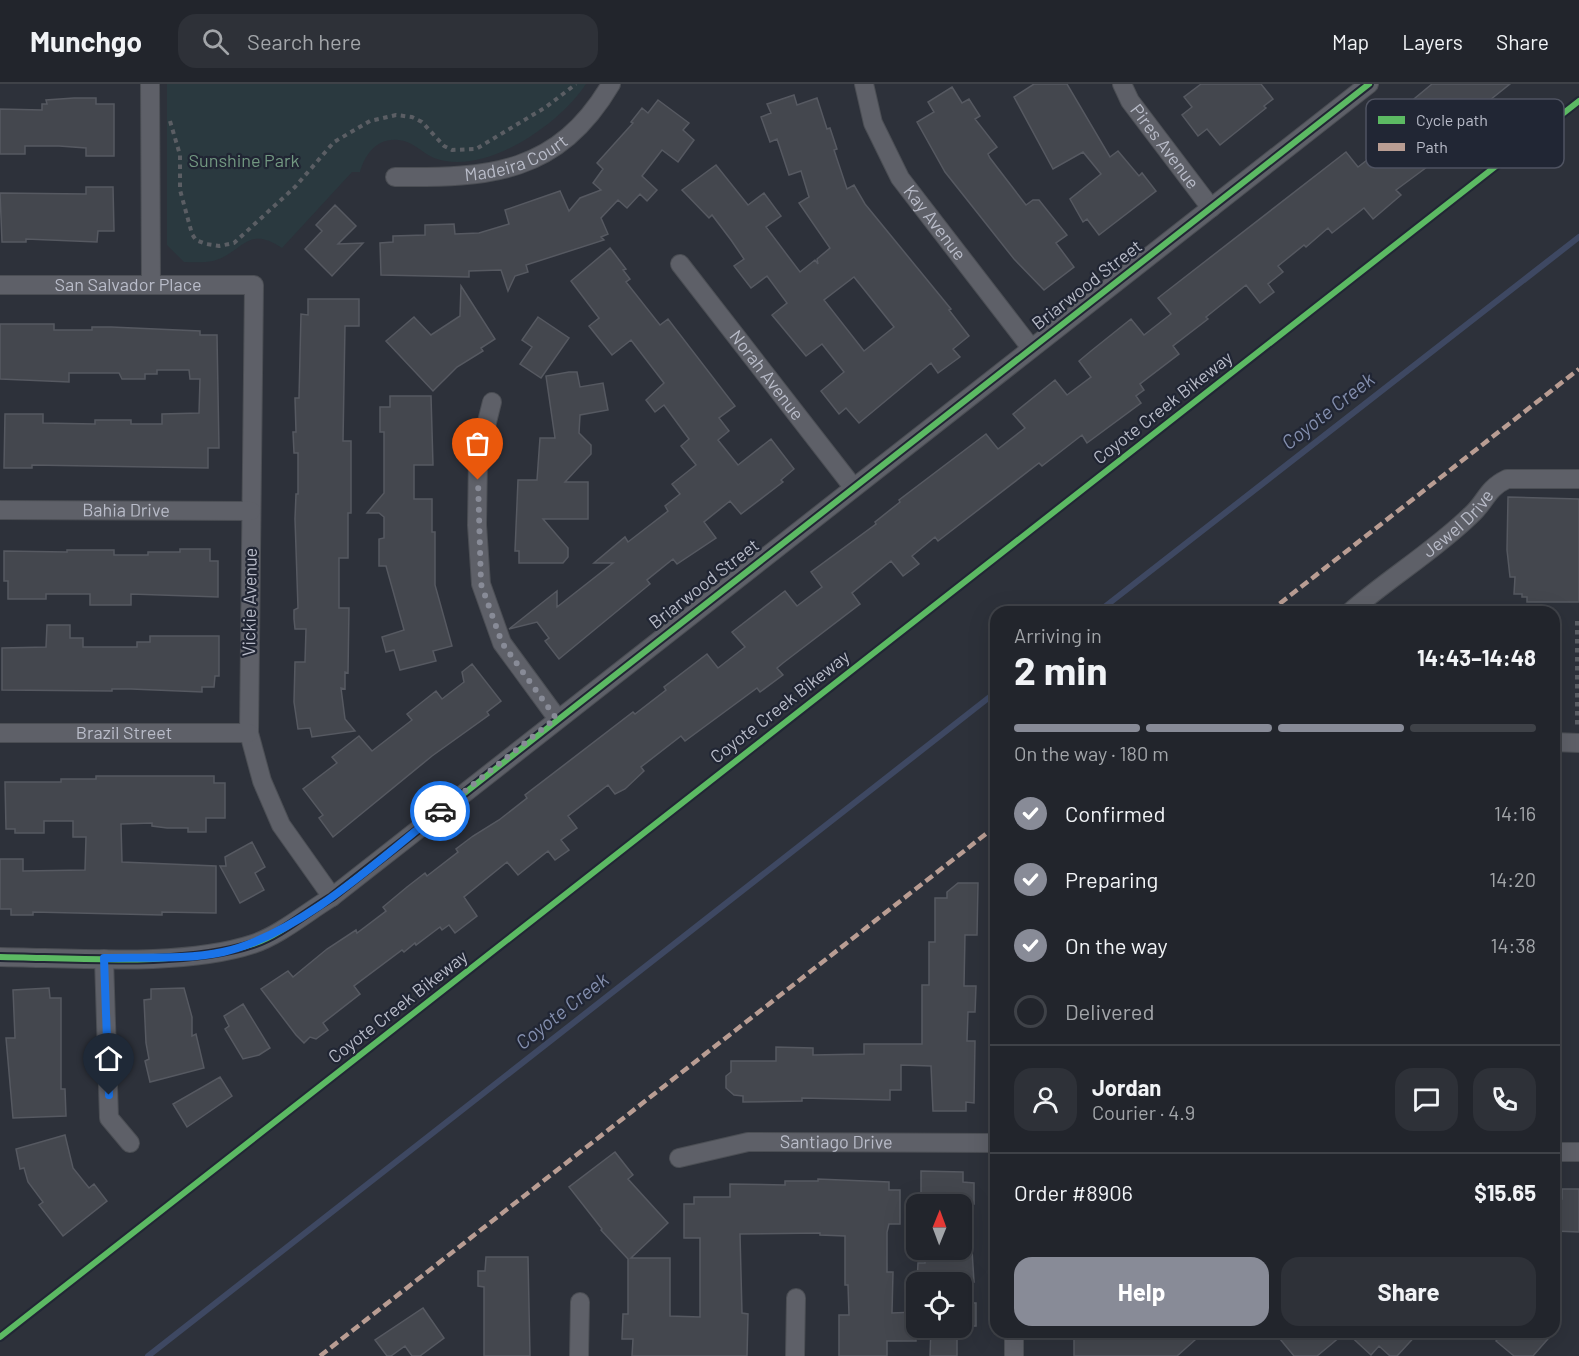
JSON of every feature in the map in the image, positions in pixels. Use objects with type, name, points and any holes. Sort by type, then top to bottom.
[{"type":"street","points":[[150,84],[151,285]]},
{"type":"street","name":"Madeira Court","points":[[395,177],[470,177],[500,172],[531,162],[565,140],[592,111],[611,84]]},
{"type":"street","name":"Kay Avenue","points":[[864,84],[873,123],[900,178],[1031,348]]},
{"type":"street","name":"Pires Avenue","points":[[1122,84],[1130,100],[1211,208]]},
{"type":"street","name":"Briarwood Street","points":[[0,957],[104,958],[229,951],[255,943],[332,897],[556,718],[1369,84]]},
{"type":"street","name":"Norah Avenue","points":[[680,264],[853,487]]},
{"type":"street","name":"San Salvador Place","points":[[0,285],[254,285]]},
{"type":"street","name":"Vickie Avenue","points":[[254,285],[249,733],[262,781],[281,825],[332,897]]},
{"type":"street","points":[[492,402],[478,458],[477,525],[481,584],[502,643],[556,718]]},
{"type":"street","name":"Jewel Drive","points":[[1358,606],[1473,514],[1488,491],[1496,484],[1506,479],[1579,479]]},
{"type":"street","name":"Bahia Drive","points":[[0,510],[251,511]]},
{"type":"street","name":"Brazil Street","points":[[0,733],[249,733]]},
{"type":"street","points":[[1560,742],[1578,743]]},
{"type":"street","points":[[104,958],[109,1118],[130,1143]]},
{"type":"street","name":"Santiago Drive","points":[[679,1158],[748,1142],[990,1143]]},
{"type":"street","points":[[1560,1152],[1579,1152]]},
{"type":"street","points":[[795,1356],[796,1298]]},
{"type":"street","points":[[579,1356],[580,1302]]},
{"type":"street","points":[[1014,1338],[1014,1356]]},
{"type":"path","points":[[167,114],[180,155],[180,190],[192,234],[206,244],[228,246],[242,238],[295,187],[334,142],[356,127],[384,116],[412,117],[422,122],[444,146],[452,150],[476,149],[546,107],[576,84]]},
{"type":"path","points":[[1577,621],[1578,743]]},
{"type":"green space","name":"Sunshine Park","points":[[167,84],[586,84],[558,115],[540,130],[498,153],[476,160],[454,162],[434,158],[403,141],[383,142],[368,154],[360,172],[352,172],[282,248],[270,241],[253,239],[213,261],[184,262],[167,245]]},
{"type":"building","points":[[1034,84],[1067,84],[1110,157],[1118,151],[1139,176],[1142,173],[1156,191],[1099,235],[1087,219],[1083,222],[1070,199],[1101,174],[1083,152],[1053,169],[1014,97]]},
{"type":"building","points":[[1201,84],[1261,84],[1273,99],[1264,106],[1266,108],[1220,145],[1207,129],[1198,136],[1182,115],[1192,107],[1184,97]]},
{"type":"building","points":[[1432,84],[1510,84],[1491,99],[1414,99]]},
{"type":"building","points":[[952,87],[962,103],[969,99],[980,116],[975,119],[997,147],[988,154],[990,158],[1026,205],[1033,200],[1039,200],[1067,235],[1056,243],[1074,267],[1044,290],[1014,259],[945,172],[917,122],[934,112],[928,102]]},
{"type":"building","points":[[794,95],[797,105],[817,98],[827,129],[830,128],[837,149],[834,150],[847,189],[854,185],[865,204],[951,309],[949,310],[969,336],[953,349],[960,357],[938,373],[931,363],[859,423],[846,408],[839,414],[821,391],[844,372],[822,344],[806,356],[772,315],[787,303],[767,276],[751,288],[734,266],[744,259],[731,240],[712,215],[709,218],[682,190],[716,165],[748,205],[764,193],[781,216],[766,227],[800,272],[815,260],[818,264],[817,259],[830,248],[799,203],[809,197],[801,171],[789,175],[777,139],[770,142],[761,117],[771,113],[767,104]],"holes":[[[854,277],[894,327],[864,351],[824,300]]]},
{"type":"building","points":[[96,98],[96,104],[114,104],[114,156],[86,156],[86,148],[59,146],[25,146],[25,154],[0,154],[0,109],[42,110],[42,104],[47,104],[46,100]]},
{"type":"building","points":[[658,100],[689,123],[683,130],[694,140],[678,162],[662,150],[642,176],[657,190],[647,201],[640,194],[627,208],[618,200],[601,218],[608,234],[601,237],[604,240],[526,265],[528,272],[515,276],[508,291],[501,270],[469,271],[469,277],[381,275],[380,243],[393,242],[393,236],[425,235],[425,225],[454,224],[455,234],[479,233],[509,224],[505,210],[560,191],[569,211],[580,198],[601,190],[593,183],[603,169],[597,163],[633,123],[631,122],[642,108],[648,113]]},
{"type":"building","points":[[1346,152],[1358,167],[1366,161],[1366,168],[1426,168],[1396,190],[1401,195],[1373,219],[1364,208],[1332,233],[1328,228],[1306,247],[1304,245],[1278,266],[1283,272],[1268,284],[1274,292],[1260,303],[1246,285],[1206,317],[1208,319],[1173,346],[1179,354],[1140,384],[1144,390],[1136,396],[1141,403],[1087,443],[1082,435],[1042,466],[1039,463],[938,541],[935,537],[912,556],[919,564],[903,576],[891,561],[852,593],[860,604],[777,668],[783,675],[760,692],[757,688],[685,741],[681,736],[641,767],[644,771],[625,789],[615,794],[608,785],[568,816],[577,828],[561,840],[569,850],[555,860],[548,851],[518,875],[507,862],[464,897],[477,916],[455,933],[449,925],[442,930],[440,927],[416,945],[415,943],[404,952],[402,950],[354,986],[360,994],[323,1023],[328,1030],[316,1039],[310,1037],[304,1043],[296,1035],[261,989],[288,971],[293,977],[327,949],[356,930],[357,933],[386,911],[383,907],[407,887],[425,873],[427,876],[458,852],[456,849],[499,820],[527,798],[525,795],[633,712],[635,714],[666,690],[664,687],[707,654],[718,668],[745,647],[732,632],[785,591],[797,606],[822,587],[811,572],[876,524],[875,522],[900,502],[899,500],[986,434],[998,449],[1025,428],[1013,414],[1055,380],[1067,395],[1091,377],[1079,361],[1131,319],[1144,335],[1171,314],[1158,298]]},
{"type":"building","points":[[86,187],[113,187],[114,231],[98,231],[97,242],[26,239],[26,242],[2,242],[0,193],[86,194]]},
{"type":"building","points":[[335,205],[356,226],[338,244],[363,243],[332,276],[305,249],[322,231],[316,225]]},
{"type":"building","points":[[610,248],[626,269],[623,270],[630,279],[626,282],[660,325],[668,319],[735,406],[719,418],[729,431],[718,440],[738,465],[771,439],[794,469],[781,480],[783,482],[741,514],[730,501],[704,522],[716,538],[677,564],[673,559],[647,580],[650,584],[559,659],[545,641],[549,638],[537,622],[509,629],[557,591],[557,607],[613,563],[594,563],[625,537],[628,542],[668,511],[665,506],[680,494],[672,484],[696,465],[681,446],[689,439],[664,405],[655,412],[646,400],[664,383],[631,340],[612,355],[589,326],[599,318],[571,281]]},
{"type":"building","points":[[461,286],[495,339],[481,348],[483,351],[457,367],[433,391],[386,341],[414,317],[431,335],[460,316]]},
{"type":"building","points":[[308,299],[359,299],[359,326],[345,326],[343,441],[351,441],[351,513],[348,513],[348,558],[339,558],[339,608],[349,608],[348,673],[345,672],[345,689],[341,688],[345,719],[355,731],[312,737],[310,728],[298,729],[294,702],[295,662],[305,662],[306,629],[295,629],[294,619],[294,610],[298,608],[295,519],[296,494],[298,494],[298,453],[294,453],[293,432],[296,432],[295,398],[299,398],[301,314],[308,315]]},
{"type":"building","points":[[538,317],[569,338],[541,378],[520,364],[532,347],[522,340]]},
{"type":"building","points":[[0,324],[54,324],[54,330],[92,330],[92,327],[111,327],[200,331],[200,335],[217,335],[219,448],[208,448],[208,468],[32,465],[32,468],[4,468],[5,414],[43,414],[43,423],[95,424],[95,420],[131,420],[131,424],[162,424],[162,414],[199,413],[200,379],[190,379],[189,370],[157,370],[157,374],[145,374],[145,379],[122,379],[119,373],[69,373],[69,382],[0,379]]},
{"type":"building","points":[[577,372],[580,387],[603,383],[608,410],[580,415],[579,433],[591,445],[591,454],[565,482],[588,482],[588,519],[543,519],[568,548],[568,557],[563,563],[519,563],[519,551],[515,551],[518,480],[537,480],[540,438],[555,438],[546,376]]},
{"type":"building","points":[[390,396],[431,396],[433,465],[414,465],[414,499],[432,499],[432,532],[435,532],[435,585],[452,646],[433,651],[436,661],[400,670],[394,650],[386,652],[382,637],[404,630],[386,566],[379,566],[379,539],[384,538],[384,517],[379,513],[367,513],[384,493],[384,432],[380,432],[380,407],[390,407]]},
{"type":"building","points":[[1508,497],[1579,499],[1579,602],[1527,602],[1527,597],[1514,594],[1515,577],[1510,577],[1507,550]]},
{"type":"building","points":[[180,549],[210,549],[210,561],[218,561],[218,597],[131,594],[131,605],[90,605],[90,594],[46,594],[46,599],[8,599],[8,581],[4,581],[4,551],[114,550],[114,555],[148,555],[148,552],[180,552]]},
{"type":"building","points":[[47,625],[70,625],[70,638],[83,638],[83,647],[137,647],[137,642],[150,642],[150,636],[219,636],[219,676],[215,676],[214,687],[202,687],[202,692],[131,689],[112,689],[112,691],[2,690],[2,648],[46,647]]},
{"type":"building","points":[[472,664],[501,701],[487,712],[489,715],[432,756],[333,837],[319,818],[323,815],[303,789],[337,763],[332,757],[359,736],[372,751],[412,720],[407,714],[436,691],[442,699],[464,682],[462,672]]},
{"type":"building","points":[[96,776],[214,776],[214,783],[225,783],[225,818],[206,818],[206,832],[188,832],[188,828],[152,826],[152,823],[121,824],[122,862],[216,866],[216,913],[162,912],[162,915],[33,912],[33,915],[11,915],[11,909],[0,909],[0,859],[23,859],[23,871],[85,870],[86,837],[73,837],[73,821],[44,821],[44,833],[15,833],[15,829],[6,829],[5,782],[61,782],[61,779],[96,779]]},
{"type":"building","points":[[252,842],[265,867],[255,873],[264,890],[240,903],[220,866],[226,866],[225,857]]},
{"type":"building","points":[[958,883],[978,883],[977,935],[965,935],[964,986],[976,986],[975,1012],[968,1012],[967,1041],[975,1041],[974,1103],[966,1102],[966,1111],[933,1111],[931,1066],[901,1065],[901,1090],[890,1090],[890,1100],[802,1098],[802,1101],[743,1102],[743,1096],[734,1095],[726,1088],[726,1076],[731,1072],[731,1061],[776,1061],[776,1047],[813,1048],[813,1055],[864,1054],[864,1044],[922,1044],[922,985],[929,985],[929,942],[935,942],[935,898],[947,898],[947,892]]},
{"type":"building","points":[[49,988],[50,998],[61,998],[61,1089],[65,1089],[66,1116],[13,1118],[6,1038],[15,1038],[13,990]]},
{"type":"building","points":[[184,988],[192,1017],[192,1036],[196,1034],[204,1068],[150,1082],[145,1061],[149,1059],[144,1000],[151,999],[151,989]]},
{"type":"building","points":[[243,1004],[270,1048],[259,1055],[243,1059],[225,1029],[229,1026],[224,1016]]},
{"type":"building","points":[[220,1077],[232,1096],[187,1127],[173,1104]]},
{"type":"building","points":[[65,1135],[73,1168],[89,1188],[94,1184],[107,1201],[63,1236],[39,1205],[43,1202],[28,1182],[24,1168],[20,1169],[16,1149]]},
{"type":"building","points":[[615,1152],[633,1175],[628,1179],[668,1223],[631,1258],[670,1258],[670,1316],[700,1317],[700,1238],[684,1238],[684,1204],[694,1204],[694,1197],[730,1197],[730,1184],[785,1185],[785,1181],[818,1181],[818,1179],[889,1182],[889,1190],[900,1190],[900,1224],[889,1224],[887,1232],[887,1272],[893,1272],[892,1313],[906,1312],[906,1338],[916,1338],[916,1341],[887,1341],[887,1356],[839,1356],[839,1315],[849,1315],[848,1285],[845,1285],[845,1236],[820,1235],[820,1233],[740,1234],[742,1313],[748,1314],[747,1356],[632,1356],[633,1339],[622,1339],[623,1314],[628,1314],[628,1259],[601,1230],[569,1187]]},
{"type":"building","points":[[921,1171],[963,1172],[963,1182],[974,1183],[974,1204],[972,1204],[972,1194],[921,1194]]},
{"type":"building","points":[[1562,1189],[1579,1189],[1579,1232],[1560,1231],[1560,1199],[1562,1199]]},
{"type":"building","points":[[972,1250],[974,1282],[972,1282],[972,1272],[918,1272],[918,1263],[925,1263],[925,1260],[972,1260]]},
{"type":"building","points":[[486,1257],[528,1257],[530,1356],[484,1356],[484,1287],[478,1286],[478,1271],[485,1271]]},
{"type":"building","points":[[972,1303],[976,1303],[976,1326],[972,1326]]},
{"type":"building","points":[[423,1308],[444,1338],[420,1356],[412,1356],[405,1346],[391,1356],[387,1356],[375,1340]]},
{"type":"building","points":[[931,1338],[957,1338],[957,1356],[930,1356]]},
{"type":"building","points":[[1074,1338],[1193,1338],[1195,1340],[1177,1356],[1074,1356]]},
{"type":"building","points":[[1339,1338],[1317,1356],[1294,1356],[1280,1339]]},
{"type":"building","points":[[1353,1338],[1414,1338],[1397,1356],[1390,1356],[1379,1346],[1371,1355]]},
{"type":"building","points":[[1499,1338],[1549,1338],[1533,1356],[1514,1356],[1496,1341]]},
{"type":"waterway","name":"Coyote Creek","points":[[1106,606],[1579,237]]},
{"type":"waterway","name":"Coyote Creek","points":[[148,1356],[990,697]]},
{"type":"marked path","points":[[1277,606],[1579,369]]},
{"type":"marked path","points":[[320,1356],[990,831]]},
{"type":"cycle path","points":[[0,957],[128,960],[195,956],[253,944],[283,929],[332,897],[1369,84]]},
{"type":"cycle path","name":"Coyote Creek Bikeway","points":[[1564,113],[1579,101]]},
{"type":"cycle path","name":"Coyote Creek Bikeway","points":[[0,1337],[1493,168]]},
{"type":"way so far","points":[[440,811],[556,718],[502,643],[481,584],[477,525],[478,480]]},
{"type":"route","points":[[109,1095],[104,958],[220,953],[255,943],[332,897],[440,811]]}]
